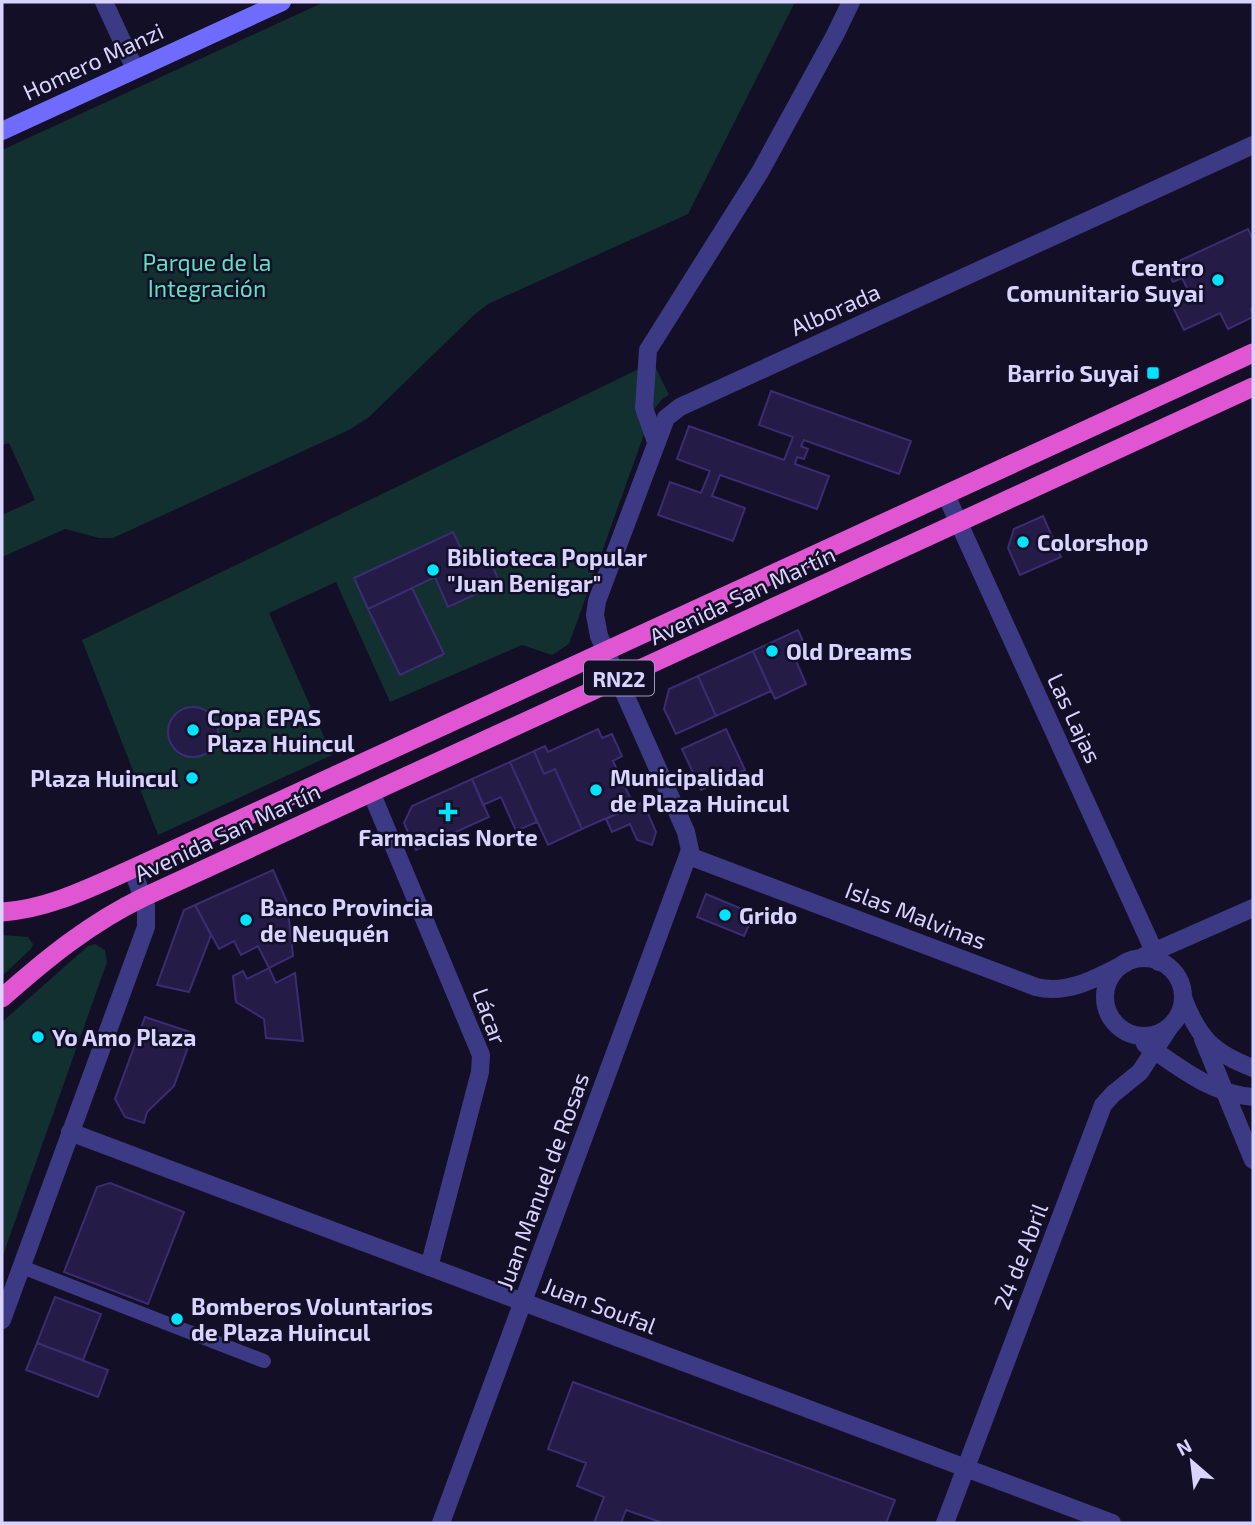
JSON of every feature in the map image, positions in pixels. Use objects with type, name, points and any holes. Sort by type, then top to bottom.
[{"type":"highway","name":"Avenida San Martín","points":[[2,912],[39,906],[67,897],[132,869],[1253,354]]},
{"type":"highway","name":"Avenida San Martín","points":[[2,998],[69,940],[110,914],[144,897],[1253,387]]},
{"type":"main road","name":"Homero Manzi","points":[[2,131],[282,2]]},
{"type":"street","points":[[104,2],[135,69]]},
{"type":"street","points":[[656,442],[644,408],[648,350],[760,172],[851,2]]},
{"type":"street","name":"Alborada","points":[[689,856],[690,844],[686,832],[606,652],[595,615],[597,601],[666,418],[680,407],[1253,145]]},
{"type":"street","name":"Las Lajas","points":[[946,495],[1157,957]]},
{"type":"street","name":"Lácar","points":[[371,792],[481,1055],[480,1072],[429,1267]]},
{"type":"street","name":"Islas Malvinas","points":[[689,856],[1036,987],[1071,987],[1093,980],[1132,961]]},
{"type":"street","name":"Juan Manuel de Rosas","points":[[440,1523],[689,856]]},
{"type":"street","points":[[2,1320],[146,927],[144,897],[132,869]]},
{"type":"street","points":[[1253,908],[1188,937],[1157,957],[1132,961],[1117,969],[1106,989],[1105,1001],[1114,1022],[1196,1079],[1224,1092],[1253,1097]]},
{"type":"street","points":[[1188,937],[1176,954],[1176,976],[1192,1021],[1203,1039],[1253,1160]]},
{"type":"street","points":[[1157,957],[1176,976]]},
{"type":"street","points":[[1131,1034],[1153,1035],[1171,1025],[1182,1007],[1182,996]]},
{"type":"street","name":"24 de Abril","points":[[945,1523],[1103,1105],[1136,1076],[1171,1025]]},
{"type":"street","points":[[1203,1039],[1219,1053],[1253,1068]]},
{"type":"street","name":"Juan Soufal","points":[[70,1132],[1112,1523]]},
{"type":"lane","points":[[22,1267],[264,1361]]},
{"type":"green space","name":"Parque de la Integración","points":[[324,2],[795,2],[688,214],[488,304],[369,417],[349,430],[113,538],[99,538],[65,529],[2,557],[2,515],[35,500],[9,443],[2,445],[2,150]]},
{"type":"green space","points":[[653,362],[669,395],[662,399],[652,412],[569,644],[552,655],[522,645],[390,702],[336,582],[269,613],[332,755],[158,835],[82,640]]},
{"type":"green space","points":[[2,935],[28,937],[33,944],[2,976]]},
{"type":"green space","points":[[95,944],[105,950],[107,962],[2,1258],[2,1022],[88,946]]},
{"type":"building","name":"Centro Comunitario Suyai","points":[[1248,229],[1253,240],[1253,317],[1228,329],[1220,313],[1184,330],[1170,301],[1189,292],[1182,278],[1173,282],[1166,267]]},
{"type":"building","points":[[771,391],[911,441],[899,474],[804,440],[801,446],[808,449],[804,459],[797,457],[795,464],[829,476],[817,509],[720,475],[712,496],[745,508],[733,541],[658,515],[670,482],[701,493],[710,471],[677,459],[689,426],[784,460],[793,437],[759,425]]},
{"type":"building","points":[[1043,516],[1061,557],[1020,575],[1008,548],[1014,529]]},
{"type":"building","name":"Biblioteca Popular \"Juan Benigar\"","points":[[453,532],[468,563],[487,554],[500,583],[448,607],[435,577],[368,609],[354,578]]},
{"type":"building","points":[[412,588],[444,654],[400,675],[368,609]]},
{"type":"building","points":[[798,630],[807,650],[794,656],[806,684],[775,699],[753,651]]},
{"type":"building","points":[[753,651],[771,691],[716,716],[698,676]]},
{"type":"building","points":[[698,676],[716,716],[676,734],[664,709],[669,689]]},
{"type":"building","name":"Copa EPAS Plaza Huincul","points":[[193,707],[210,715],[218,732],[210,749],[193,757],[176,749],[168,732],[176,715]]},
{"type":"building","name":"Municipalidad de Plaza Huincul","points":[[598,729],[602,738],[612,734],[622,756],[613,761],[634,806],[582,829],[555,769],[544,774],[534,751],[545,746],[548,752]]},
{"type":"building","points":[[726,729],[745,770],[701,790],[682,749]]},
{"type":"building","points":[[534,751],[544,774],[555,769],[582,829],[548,845],[510,762]]},
{"type":"building","points":[[510,762],[537,822],[516,831],[501,797],[483,805],[472,779]]},
{"type":"building","name":"Farmacias Norte","points":[[472,779],[489,817],[416,850],[404,823],[412,806]]},
{"type":"building","points":[[643,802],[656,832],[652,845],[637,840],[630,824],[612,832],[606,819]]},
{"type":"building","name":"Banco Provincia de Neuquén","points":[[273,870],[287,902],[293,956],[269,968],[258,946],[241,955],[234,941],[219,949],[195,905]]},
{"type":"building","name":"Grido","points":[[706,894],[754,914],[744,936],[697,917]]},
{"type":"building","points":[[195,905],[211,935],[189,992],[157,985],[184,910]]},
{"type":"building","points":[[269,968],[276,983],[295,973],[303,1041],[266,1038],[264,1019],[236,1002],[233,976],[243,971],[247,979]]},
{"type":"building","points":[[145,1017],[193,1033],[174,1086],[147,1112],[144,1123],[125,1117],[115,1099]]},
{"type":"building","points":[[110,1183],[184,1212],[148,1304],[64,1272],[97,1187]]},
{"type":"building","points":[[55,1297],[101,1314],[83,1360],[37,1343]]},
{"type":"building","points":[[37,1343],[108,1370],[98,1397],[26,1370]]},
{"type":"building","points":[[573,1382],[895,1500],[886,1523],[663,1523],[626,1510],[621,1523],[594,1523],[604,1497],[577,1486],[586,1463],[548,1449]]},
{"type":"place","name":"Centro Comunitario Suyai","points":[[1218,280]]},
{"type":"place","name":"Barrio Suyai","points":[[1153,373]]},
{"type":"place","name":"Colorshop","points":[[1023,542]]},
{"type":"place","name":"Biblioteca Popular \"Juan Benigar\"","points":[[433,570]]},
{"type":"place","name":"Old Dreams","points":[[772,651]]},
{"type":"place","name":"Copa EPAS Plaza Huincul","points":[[193,730]]},
{"type":"place","name":"Plaza Huincul","points":[[192,778]]},
{"type":"place","name":"Municipalidad de Plaza Huincul","points":[[596,790]]},
{"type":"place","name":"Farmacias Norte","points":[[448,812]]},
{"type":"place","name":"Grido","points":[[725,915]]},
{"type":"place","name":"Banco Provincia de Neuquén","points":[[246,920]]},
{"type":"place","name":"Yo Amo Plaza","points":[[38,1037]]},
{"type":"place","name":"Bomberos Voluntarios de Plaza Huincul","points":[[177,1319]]}]
